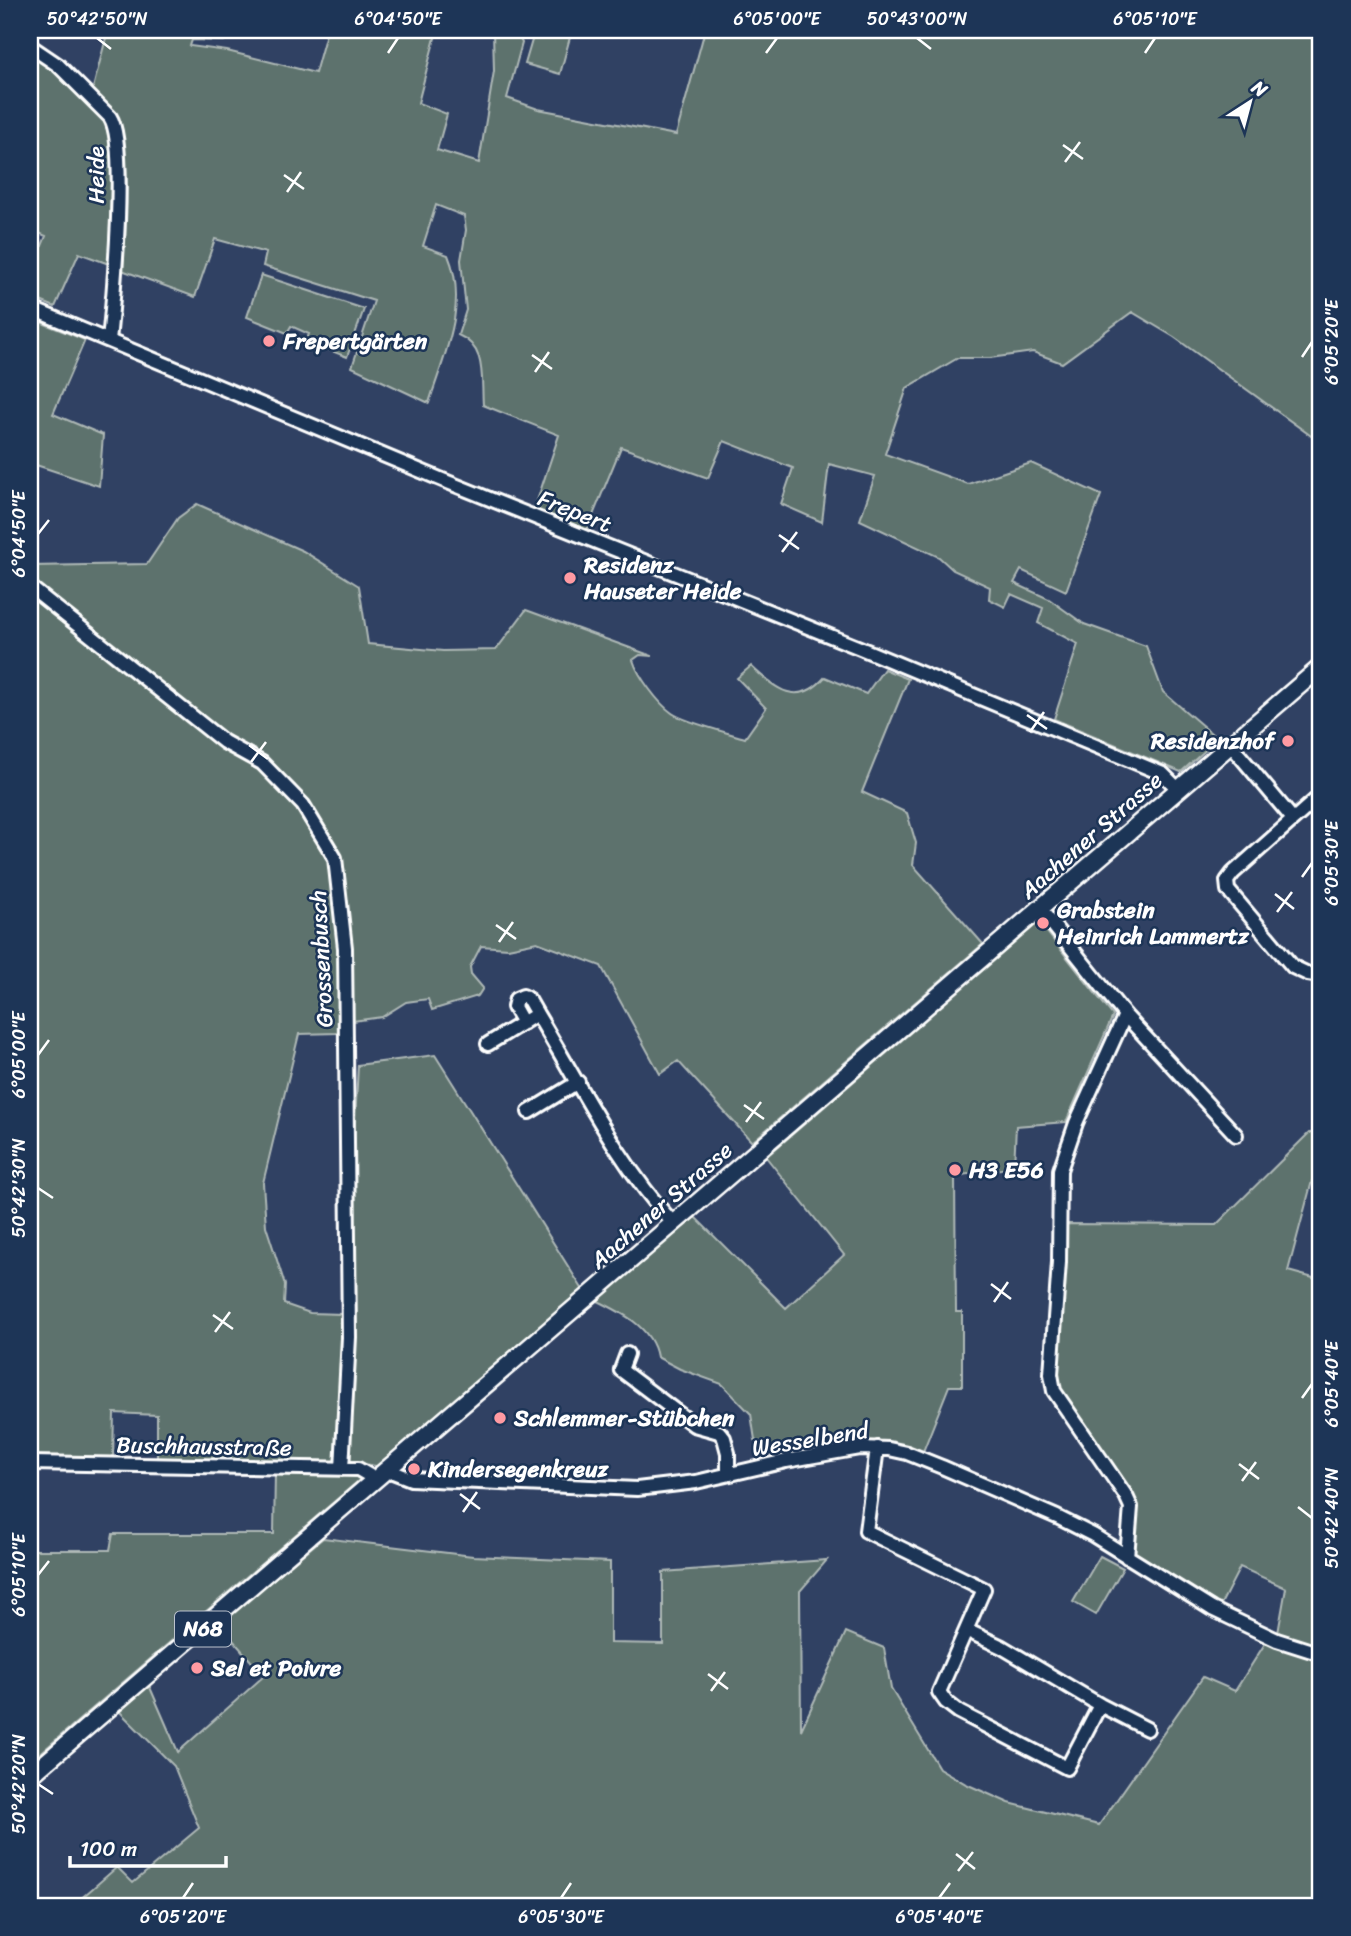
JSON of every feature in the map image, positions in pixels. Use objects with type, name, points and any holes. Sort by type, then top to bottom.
[{"type":"main road","name":"Aachener Strasse","points":[[30,1776],[1321,667]]},
{"type":"street","name":"Heide","points":[[30,46],[58,65],[115,125],[117,220],[109,341]]},
{"type":"street","name":"Frepert","points":[[30,308],[1163,774],[1178,789]]},
{"type":"street","name":"Grossenbusch","points":[[30,587],[224,742],[262,763],[303,805],[335,858],[345,948],[346,1010],[349,1337],[342,1469]]},
{"type":"street","points":[[1230,744],[1292,818]]},
{"type":"street","points":[[1321,795],[1292,818],[1227,881],[1228,890],[1293,967],[1321,976],[1321,1045]]},
{"type":"street","points":[[1041,910],[1125,1015],[1236,1135]]},
{"type":"street","points":[[523,1023],[514,1007],[516,999],[523,996],[530,1000],[614,1144],[646,1191],[673,1223]]},
{"type":"street","points":[[488,1044],[537,1014]]},
{"type":"street","points":[[1125,1015],[1076,1123],[1060,1170],[1059,1262],[1051,1374],[1054,1391],[1131,1507],[1127,1556]]},
{"type":"street","points":[[529,1112],[578,1082]]},
{"type":"street","points":[[626,1354],[621,1370],[694,1425],[719,1432],[724,1438],[728,1453],[727,1474]]},
{"type":"street","name":"Wesselbend","points":[[389,1467],[393,1472],[411,1479],[637,1489],[696,1482],[786,1461],[860,1448],[907,1453],[1057,1517],[1093,1535],[1212,1609],[1277,1640],[1321,1654]]},
{"type":"street","points":[[877,1448],[866,1531],[984,1589],[939,1692],[946,1702],[959,1712],[1067,1768],[1100,1705]]},
{"type":"street","name":"Buschhausstraße","points":[[30,1463],[358,1469],[375,1479]]},
{"type":"street","points":[[966,1630],[1002,1647],[1100,1705],[1147,1729]]},
{"type":"green space","points":[[108,30],[237,30],[224,41],[192,40],[190,46],[227,51],[315,73],[327,30],[437,30],[418,103],[447,114],[437,150],[479,163],[494,71],[493,30],[516,30],[522,43],[507,98],[538,109],[676,135],[705,30],[1321,30],[1321,443],[1174,337],[1132,312],[1062,363],[1033,352],[990,358],[958,358],[907,388],[885,454],[968,484],[1031,463],[1101,495],[1066,591],[1021,570],[1014,583],[1049,599],[1084,624],[1146,646],[1163,692],[1218,739],[1181,772],[1054,719],[1078,644],[1038,623],[1043,608],[1011,594],[1005,607],[989,599],[990,587],[953,570],[939,557],[860,520],[875,476],[829,464],[822,522],[781,504],[793,468],[724,441],[708,478],[621,447],[587,530],[534,510],[559,435],[483,405],[478,355],[467,340],[458,335],[466,310],[461,260],[466,230],[464,216],[436,205],[423,246],[448,255],[456,292],[452,330],[429,403],[352,367],[374,301],[263,266],[266,253],[215,239],[195,297],[119,269],[121,128],[118,117],[92,92]]},
{"type":"green space","points":[[535,30],[572,30],[560,74],[525,64]]},
{"type":"green space","points":[[30,55],[91,105],[101,117],[112,142],[109,264],[79,253],[55,307],[30,297],[30,275],[46,236],[30,229]]},
{"type":"green space","points":[[261,275],[364,309],[347,357],[306,341],[309,334],[291,326],[287,333],[247,317]]},
{"type":"green space","points":[[30,318],[85,340],[53,414],[103,435],[99,486],[30,463]]},
{"type":"green space","points":[[197,504],[303,551],[359,586],[368,644],[443,651],[496,650],[526,610],[652,656],[640,655],[633,660],[644,681],[667,709],[686,720],[745,738],[766,708],[737,678],[751,666],[778,688],[796,693],[805,692],[825,677],[866,694],[884,669],[908,679],[862,792],[907,813],[916,843],[913,865],[983,944],[752,1142],[678,1061],[660,1074],[601,966],[537,942],[508,948],[481,946],[470,967],[471,974],[483,988],[478,996],[432,1010],[428,999],[406,1002],[382,1017],[353,1021],[338,1033],[299,1034],[263,1183],[266,1226],[285,1285],[284,1304],[310,1313],[342,1314],[341,1457],[334,1461],[157,1459],[157,1415],[114,1413],[113,1459],[30,1456],[30,566],[147,564],[178,518]]},
{"type":"green space","points":[[1039,922],[1113,1016],[1066,1122],[1016,1126],[1014,1167],[955,1176],[956,1312],[962,1312],[962,1386],[949,1386],[922,1454],[885,1441],[774,1457],[755,1440],[751,1414],[722,1384],[680,1369],[657,1357],[654,1346],[642,1329],[625,1315],[596,1300],[695,1217],[786,1308],[844,1255],[766,1157]]},
{"type":"green space","points":[[435,1055],[583,1290],[381,1467],[349,1461],[345,1314],[358,1065]]},
{"type":"green space","points":[[1309,1133],[1321,1133],[1321,1182],[1312,1181],[1288,1271],[1317,1279],[1321,1270],[1321,1648],[1278,1633],[1286,1588],[1240,1567],[1219,1608],[1122,1548],[1127,1505],[1056,1387],[1066,1224],[1216,1225]]},
{"type":"green space","points":[[275,1471],[364,1476],[30,1762],[30,1550],[110,1550],[113,1534],[274,1534]]},
{"type":"green space","points":[[323,1538],[473,1556],[610,1562],[610,1643],[663,1644],[663,1572],[827,1560],[800,1591],[801,1730],[846,1632],[884,1648],[891,1689],[939,1768],[966,1784],[1009,1803],[1099,1825],[1203,1677],[1235,1691],[1266,1642],[1321,1660],[1321,1721],[1318,1733],[1321,1734],[1321,1906],[83,1906],[78,1901],[117,1867],[133,1883],[199,1828],[174,1766],[119,1711],[149,1685],[178,1752],[264,1676],[219,1624]]},
{"type":"green space","points":[[1100,1556],[1123,1568],[1096,1615],[1073,1602]]},
{"type":"place","name":"Frepertgärten","points":[[269,341]]},
{"type":"place","name":"Residenz Hauseter Heide","points":[[570,578]]},
{"type":"place","name":"Residenzhof","points":[[1288,741]]},
{"type":"place","name":"Grabstein Heinrich Lammertz","points":[[1043,923]]},
{"type":"place","name":"H3 E56","points":[[955,1170]]},
{"type":"place","name":"Schlemmer-Stübchen","points":[[500,1418]]},
{"type":"place","name":"Kindersegenkreuz","points":[[414,1469]]},
{"type":"place","name":"Sel et Poivre","points":[[197,1668]]}]
